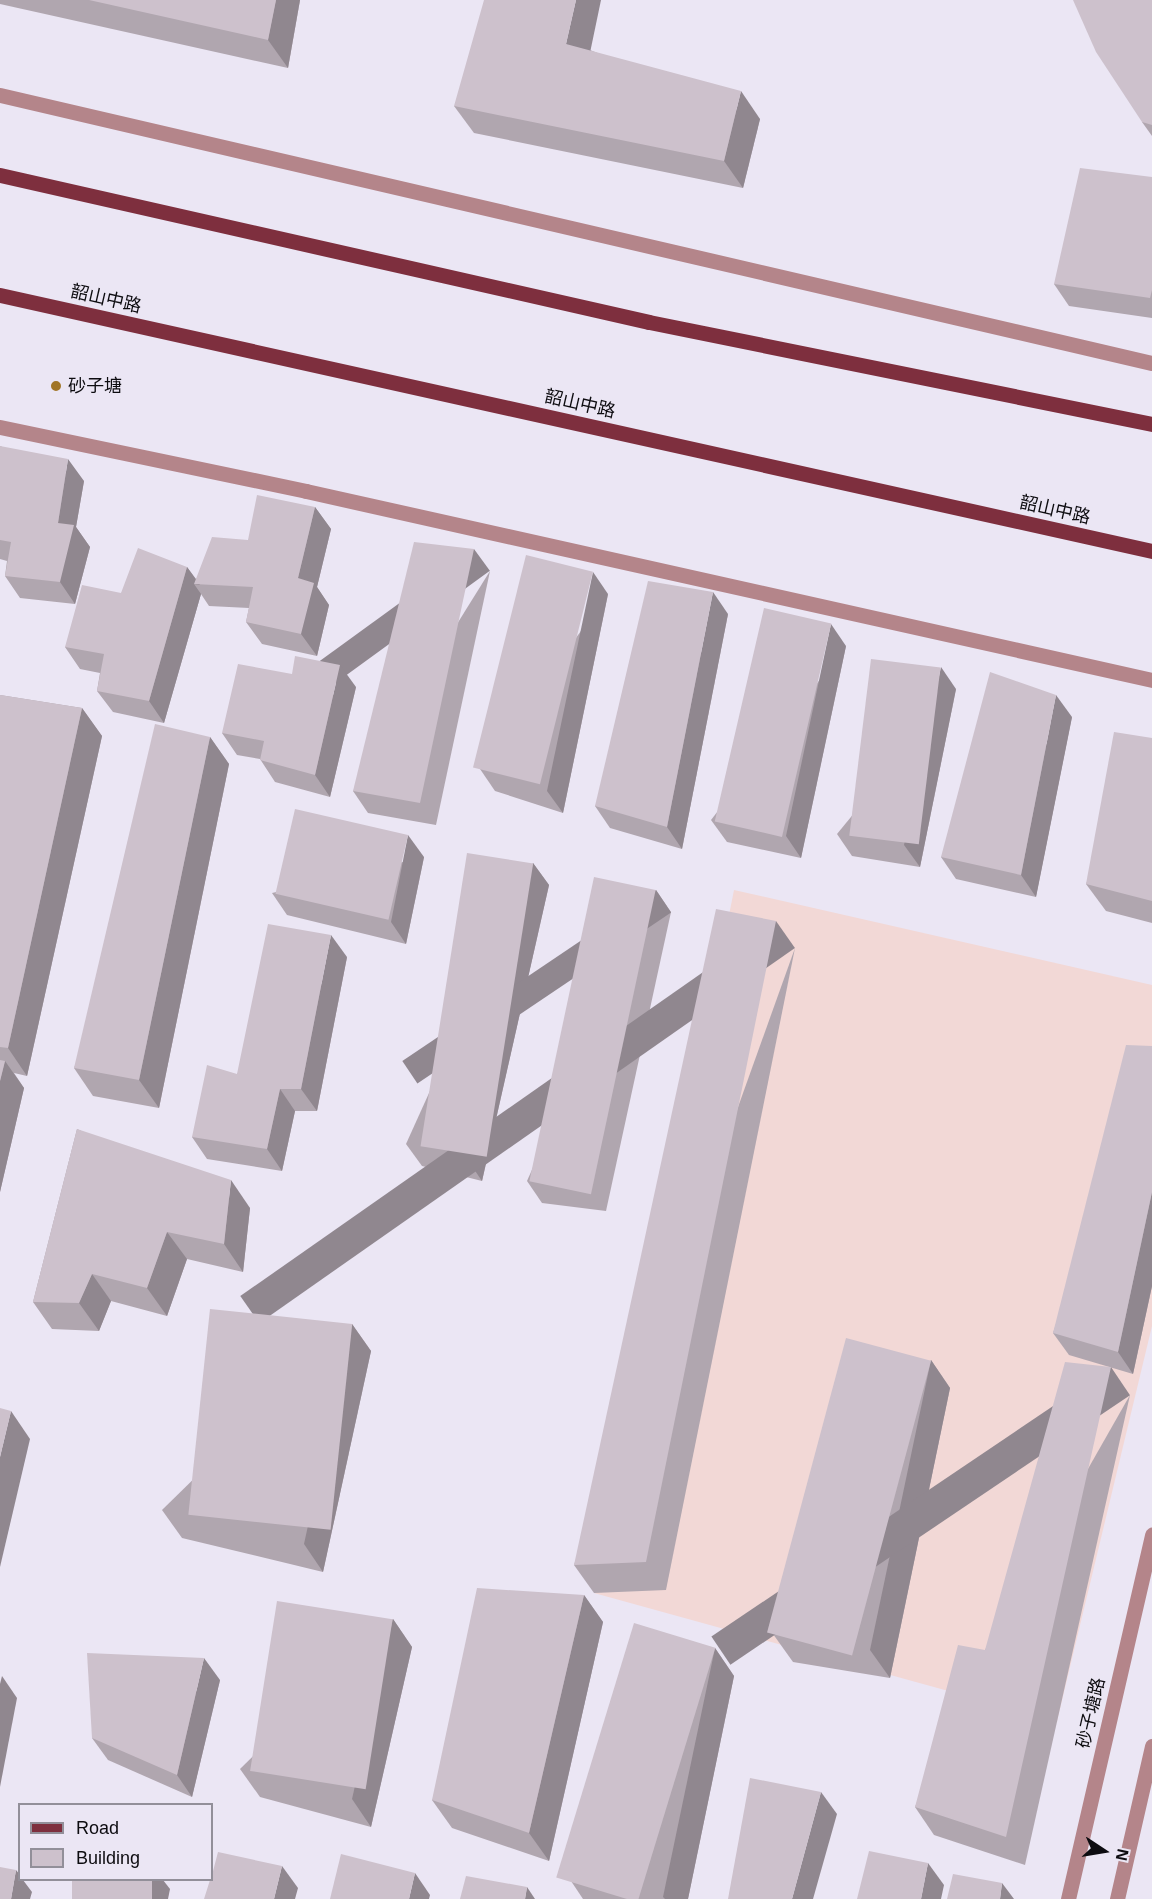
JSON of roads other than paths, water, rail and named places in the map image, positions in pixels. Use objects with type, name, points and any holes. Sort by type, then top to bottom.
[{"type":"main road","points":[[0,175],[649,322],[1152,424]]},
{"type":"main road","name":"韶山中路","points":[[0,295],[1152,551]]},
{"type":"street","points":[[0,95],[1152,363]]},
{"type":"street","points":[[0,427],[306,491],[1152,680]]},
{"type":"street","name":"砂子塘路","points":[[1068,1899],[1152,1535]]},
{"type":"street","points":[[1117,1899],[1152,1746]]},
{"type":"place","name":"砂子塘","points":[[56,386]]}]
